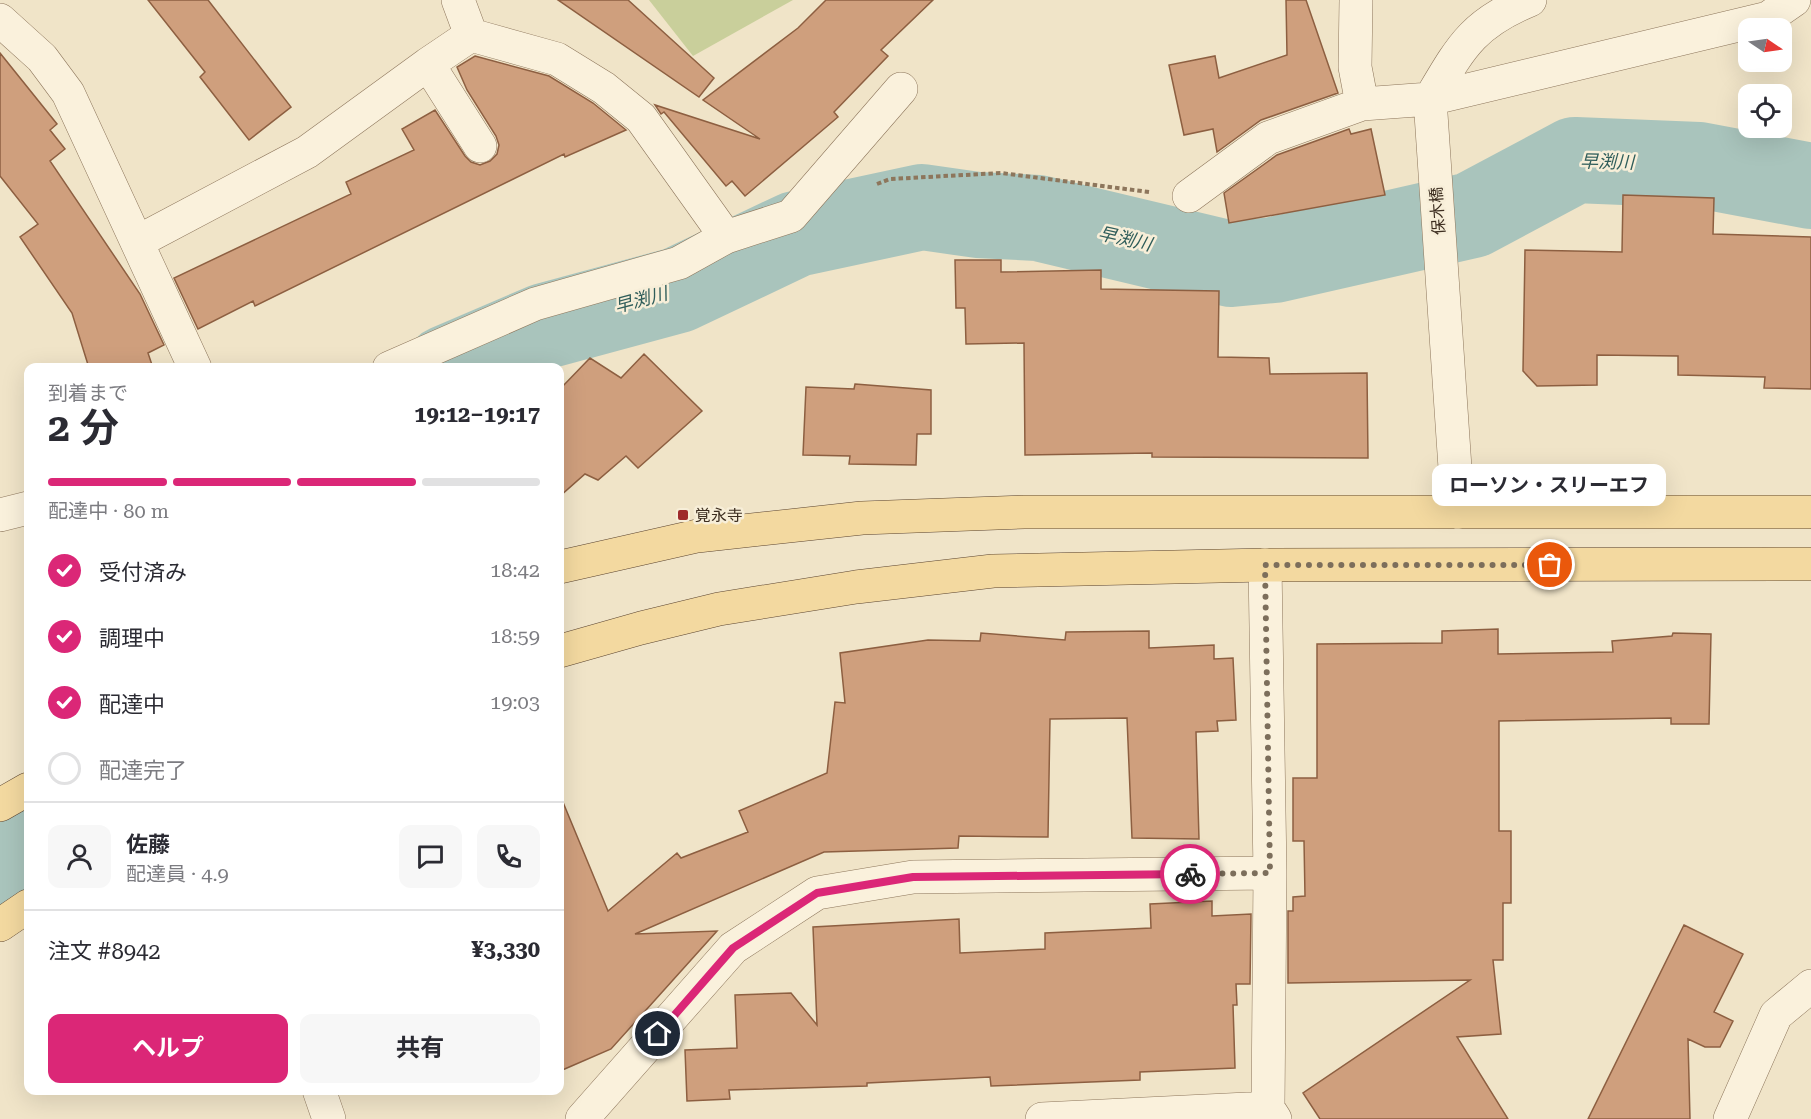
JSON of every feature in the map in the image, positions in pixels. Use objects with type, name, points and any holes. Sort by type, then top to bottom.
[{"type":"main road","points":[[564,566],[697,536],[862,518],[1024,512],[1811,512]]},
{"type":"main road","points":[[564,650],[719,609],[856,587],[993,571],[1265,565],[1811,564]]},
{"type":"main road","points":[[0,805],[24,791]]},
{"type":"main road","points":[[0,925],[24,909]]},
{"type":"street","points":[[458,0],[471,35]]},
{"type":"street","points":[[1356,0],[1355,68],[1362,105]]},
{"type":"street","points":[[1430,99],[1463,44],[1499,13],[1530,0]]},
{"type":"street","points":[[1189,196],[1268,138],[1362,105],[1430,99],[1768,18],[1794,0]]},
{"type":"street","points":[[0,20],[42,58],[69,93],[139,241],[193,363]]},
{"type":"street","points":[[139,241],[307,152],[471,35],[557,59],[604,88],[641,118],[726,237]]},
{"type":"street","points":[[428,64],[480,146]]},
{"type":"street","points":[[400,363],[535,304],[679,263],[726,237],[791,216],[902,89]]},
{"type":"street","name":"保木橋","points":[[1430,99],[1458,512]]},
{"type":"street","points":[[0,515],[24,509]]},
{"type":"street","points":[[1042,1119],[1271,1113],[1265,565]]},
{"type":"street","points":[[582,1119],[733,948],[817,893],[913,877],[1270,873]]},
{"type":"street","points":[[1730,1119],[1776,1015],[1811,986]]},
{"type":"street","points":[[321,1095],[328,1119]]},
{"type":"path","points":[[868,187],[890,179],[1001,173],[1189,196]]},
{"type":"green space","points":[[649,0],[793,0],[693,56]]},
{"type":"building","points":[[148,0],[208,0],[291,107],[249,140],[200,77],[205,72]]},
{"type":"building","points":[[558,0],[628,0],[714,78],[699,97]]},
{"type":"building","points":[[826,0],[933,0],[881,50],[888,56],[834,112],[838,117],[745,196],[732,181],[726,186],[664,112],[661,114],[655,105],[760,139],[703,100],[798,28]]},
{"type":"building","points":[[1286,0],[1306,0],[1338,93],[1261,120],[1217,152],[1213,129],[1184,135],[1169,65],[1215,56],[1219,78],[1287,55]]},
{"type":"building","points":[[0,53],[57,124],[50,130],[65,149],[50,161],[140,294],[164,345],[148,353],[151,363],[87,363],[72,313],[20,237],[38,224],[0,176]]},
{"type":"building","points":[[475,56],[549,76],[593,103],[626,130],[565,157],[564,154],[255,306],[253,301],[198,329],[174,278],[351,194],[346,182],[414,150],[402,129],[435,110],[471,162],[480,165],[490,161],[497,154],[499,145],[496,136],[467,90],[457,67]]},
{"type":"building","points":[[1349,129],[1351,134],[1371,129],[1385,195],[1229,223],[1224,193],[1277,155]]},
{"type":"building","points":[[1623,195],[1714,198],[1713,234],[1811,237],[1811,389],[1764,388],[1765,377],[1678,375],[1678,356],[1597,355],[1597,385],[1537,386],[1523,371],[1525,250],[1622,252]]},
{"type":"building","points":[[955,260],[1001,260],[1001,272],[1101,270],[1101,289],[1219,291],[1218,357],[1269,358],[1270,374],[1367,373],[1368,458],[1152,457],[1152,453],[1025,455],[1024,343],[966,344],[965,308],[956,308]]},
{"type":"building","points":[[644,354],[702,411],[638,468],[626,456],[598,480],[585,474],[564,492],[564,385],[590,358],[621,378]]},
{"type":"building","points":[[855,384],[931,390],[931,434],[917,434],[916,465],[849,464],[850,456],[803,455],[806,387],[854,389]]},
{"type":"building","points":[[1498,629],[1498,654],[1613,652],[1612,641],[1672,636],[1673,633],[1711,634],[1709,724],[1671,724],[1671,718],[1499,721],[1499,831],[1511,831],[1511,903],[1503,903],[1503,960],[1493,960],[1501,1034],[1457,1037],[1508,1119],[1320,1119],[1303,1093],[1470,980],[1288,983],[1288,911],[1293,911],[1293,897],[1305,896],[1304,841],[1293,841],[1293,778],[1317,778],[1317,644],[1442,643],[1442,631]]},
{"type":"building","points":[[1149,631],[1149,648],[1214,645],[1214,659],[1233,658],[1236,720],[1217,721],[1218,731],[1196,732],[1199,839],[1132,838],[1127,718],[1050,719],[1048,837],[959,836],[958,848],[824,852],[635,934],[717,931],[611,1049],[564,1069],[564,805],[608,911],[677,853],[681,858],[748,832],[739,811],[827,773],[835,702],[845,703],[840,653],[928,640],[980,641],[981,633],[1065,640],[1066,632]]},
{"type":"building","points":[[1212,901],[1212,916],[1251,914],[1250,984],[1236,984],[1237,1005],[1233,1005],[1235,1068],[1140,1072],[1140,1080],[991,1086],[990,1077],[867,1083],[867,1086],[729,1090],[730,1099],[687,1101],[685,1050],[737,1048],[735,995],[791,993],[817,1025],[813,927],[959,919],[960,953],[1045,949],[1045,933],[1151,928],[1150,904]]},
{"type":"building","points":[[1684,925],[1743,954],[1714,1012],[1733,1021],[1720,1047],[1705,1047],[1688,1039],[1690,1119],[1588,1119]]},
{"type":"waterway","name":"早渕川","points":[[459,363],[545,326],[678,290],[796,234],[922,207],[978,215],[1038,218],[1231,264],[1274,260],[1472,215],[1575,160],[1699,165],[1811,186]]},
{"type":"waterway","name":"早渕川","points":[[0,863],[17,850]]},
{"type":"way so far","points":[[1190,874],[1270,873],[1265,565],[1550,565]]},
{"type":"place","name":"覚永寺","points":[[683,515]]},
{"type":"place","name":"ローソン・スリーエフ","points":[[1550,565]]},
{"type":"route","points":[[658,1034],[733,948],[817,893],[913,877],[1190,874]]}]
